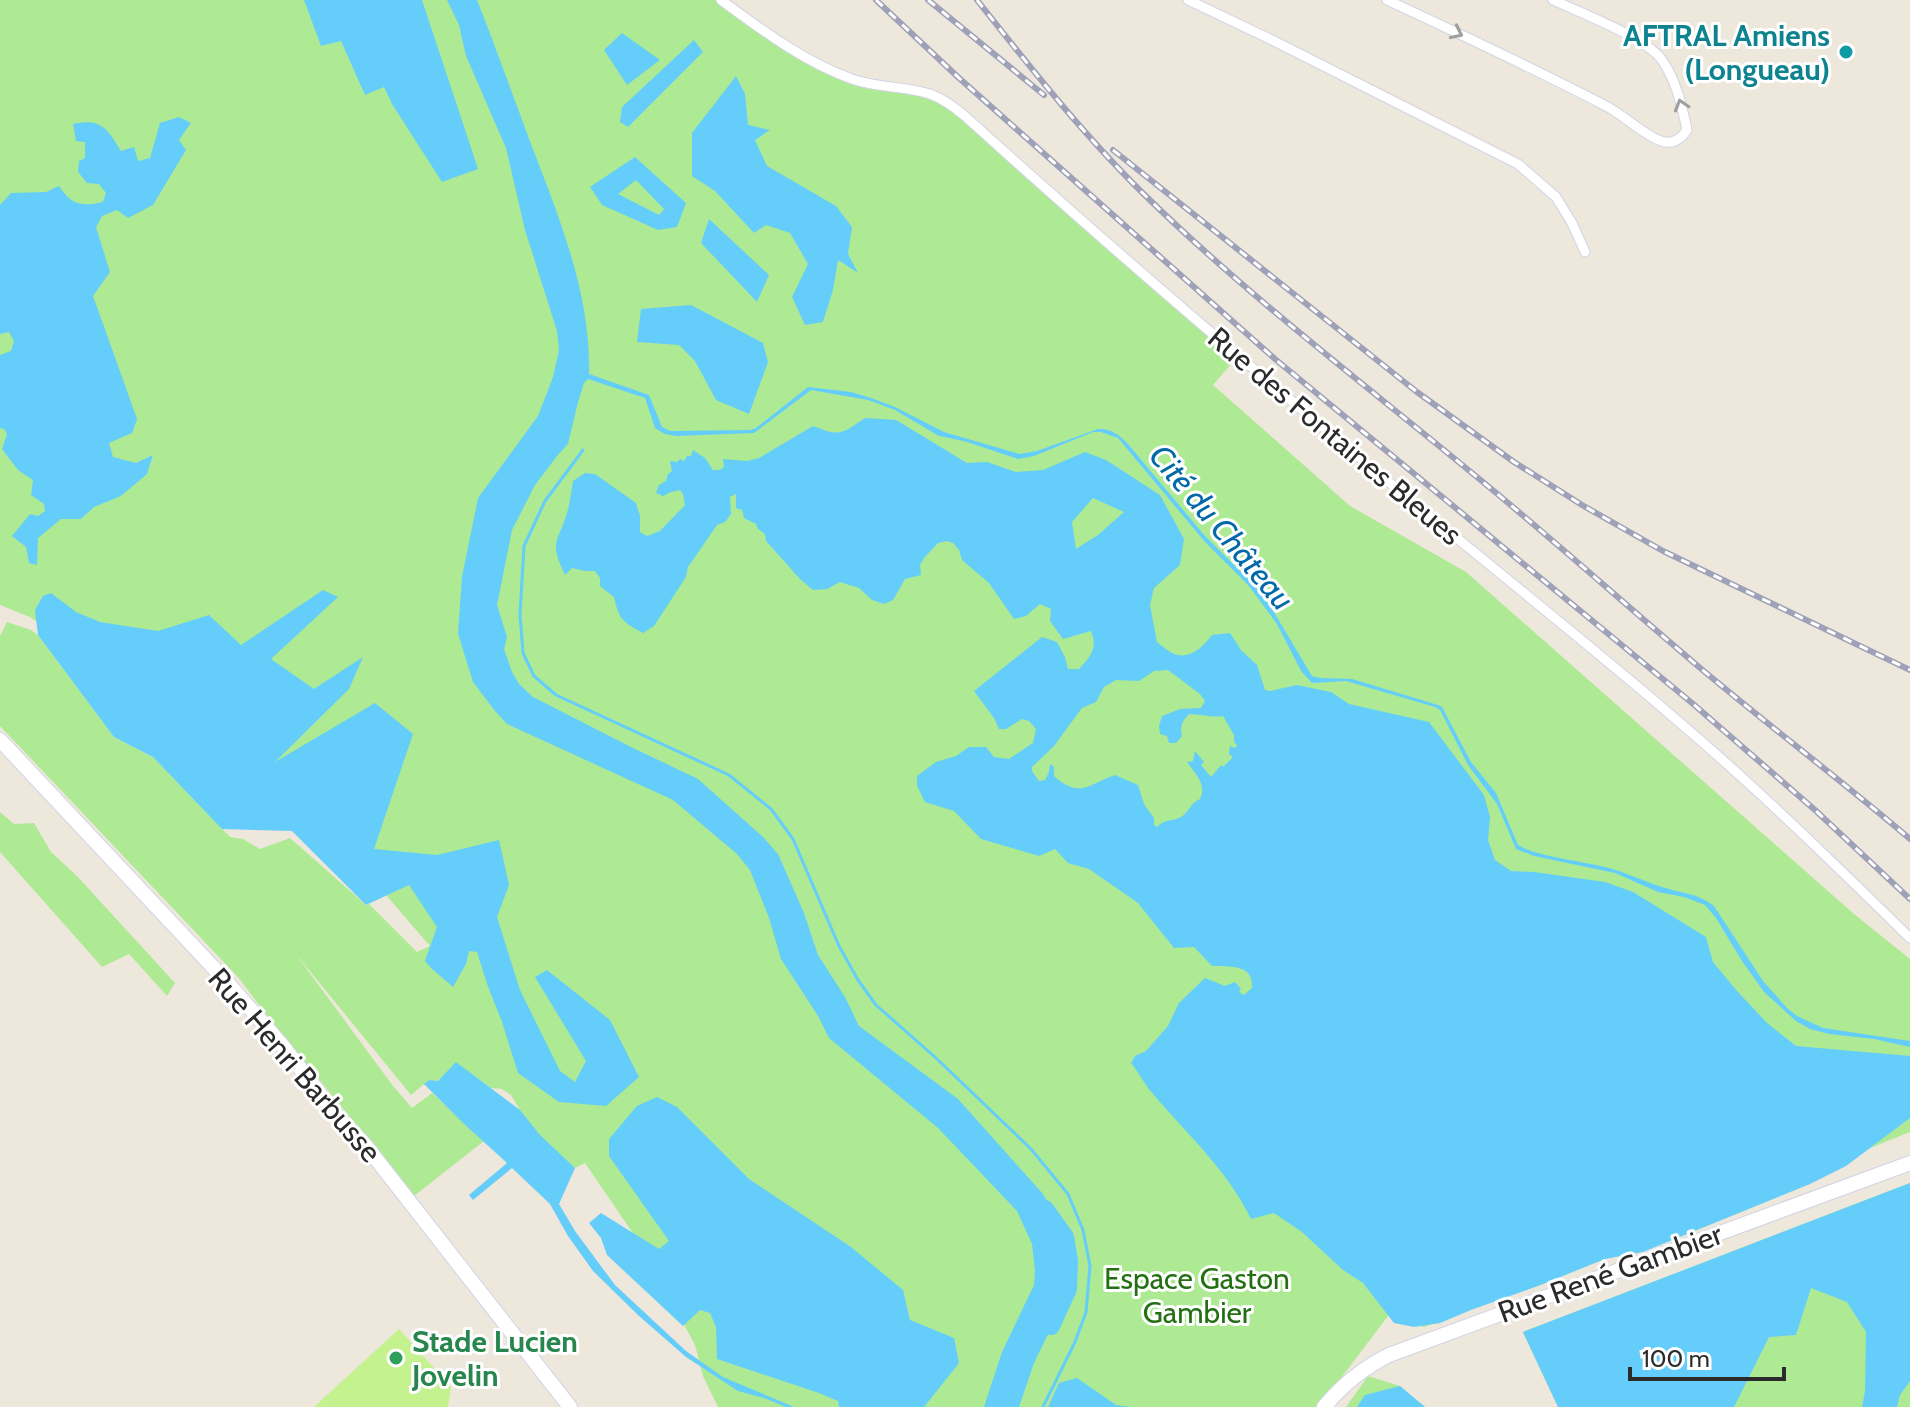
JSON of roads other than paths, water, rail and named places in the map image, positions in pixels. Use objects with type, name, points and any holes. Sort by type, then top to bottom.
[{"type":"street","name":"Rue des Fontaines Bleues","points":[[721,0],[783,45],[840,74],[868,84],[928,94],[946,101],[1148,279],[1620,672],[1734,771],[1910,938]]},
{"type":"street","points":[[1188,0],[1518,164],[1556,197],[1585,252]]},
{"type":"street","points":[[1387,0],[1619,112],[1659,141],[1669,143],[1682,136],[1687,130],[1681,102],[1661,58],[1638,40],[1553,0]]},
{"type":"street","name":"Rue Henri Barbusse","points":[[0,740],[282,1045],[335,1113],[366,1146],[570,1407]]},
{"type":"street","name":"Rue René Gambier","points":[[1324,1407],[1361,1370],[1389,1355],[1910,1163]]},
{"type":"water","points":[[304,0],[422,0],[478,169],[442,182],[384,87],[365,95],[341,41],[321,46]]},
{"type":"water","points":[[447,0],[477,0],[491,36],[571,256],[585,315],[589,374],[649,395],[662,427],[670,431],[750,430],[808,387],[851,392],[871,398],[944,432],[1020,454],[1098,429],[1114,433],[1128,444],[1205,536],[1255,586],[1312,676],[1352,679],[1442,707],[1471,762],[1496,793],[1518,845],[1549,856],[1609,868],[1702,898],[1714,906],[1763,981],[1797,1016],[1823,1028],[1910,1041],[1910,1047],[1829,1034],[1796,1021],[1764,992],[1705,905],[1658,892],[1615,873],[1534,856],[1516,849],[1497,804],[1468,765],[1440,710],[1346,681],[1312,683],[1301,671],[1277,624],[1249,586],[1205,542],[1118,438],[1093,432],[1034,456],[1018,459],[939,436],[895,410],[868,400],[811,390],[754,433],[676,436],[655,428],[645,398],[588,379],[578,402],[568,444],[535,485],[512,530],[497,605],[507,637],[504,649],[512,672],[533,697],[698,779],[763,837],[778,854],[804,913],[818,955],[859,1026],[958,1099],[1043,1194],[1054,1213],[1064,1246],[1065,1290],[1019,1407],[984,1407],[1002,1352],[1034,1285],[1032,1244],[1017,1211],[938,1128],[829,1038],[781,959],[750,870],[737,854],[673,800],[507,724],[473,682],[458,633],[462,577],[478,498],[538,416],[553,377],[559,350],[557,331],[525,230],[506,148],[466,56],[459,25]]},
{"type":"water","points":[[622,33],[660,60],[627,85],[604,50]]},
{"type":"water","points":[[694,40],[703,52],[628,127],[620,122],[622,107]]},
{"type":"water","points":[[736,76],[745,94],[748,125],[770,130],[755,140],[767,166],[836,206],[852,227],[848,254],[858,273],[838,260],[823,322],[805,325],[792,297],[808,264],[790,233],[766,225],[754,233],[715,191],[692,176],[692,133]]},
{"type":"water","points":[[179,117],[191,123],[179,140],[186,150],[153,205],[128,218],[117,210],[102,216],[96,227],[110,272],[93,296],[137,419],[132,433],[109,443],[113,457],[136,463],[153,455],[147,474],[121,496],[94,507],[81,519],[61,519],[38,538],[37,565],[29,563],[26,547],[12,536],[30,514],[38,516],[45,511],[44,504],[31,495],[33,480],[18,470],[2,449],[7,434],[0,428],[0,355],[11,351],[14,341],[9,332],[0,334],[0,205],[11,193],[46,192],[59,186],[77,203],[103,202],[106,193],[99,184],[87,183],[78,172],[79,161],[85,158],[85,142],[76,141],[73,124],[97,124],[112,136],[121,151],[134,147],[138,161],[150,158],[160,123]]},
{"type":"water","points":[[635,157],[686,203],[677,227],[658,230],[602,205],[590,187]],"holes":[[[636,180],[664,209],[659,215],[618,194]]]},
{"type":"water","points":[[709,219],[769,275],[757,302],[701,243]]},
{"type":"water","points":[[691,305],[763,343],[768,362],[749,414],[716,400],[695,361],[679,345],[637,342],[641,309]]},
{"type":"water","points":[[865,418],[896,420],[967,463],[987,462],[1016,472],[1043,470],[1085,452],[1106,460],[1160,495],[1184,539],[1180,565],[1154,588],[1150,605],[1157,642],[1174,654],[1186,655],[1201,647],[1212,635],[1230,633],[1241,650],[1257,665],[1265,690],[1297,685],[1331,692],[1349,704],[1429,722],[1484,795],[1490,817],[1488,840],[1495,860],[1511,871],[1605,882],[1633,892],[1706,937],[1713,962],[1767,1023],[1796,1046],[1910,1056],[1910,1118],[1846,1166],[1810,1184],[1643,1252],[1605,1259],[1440,1323],[1414,1327],[1394,1323],[1363,1283],[1343,1270],[1302,1232],[1274,1213],[1251,1219],[1219,1169],[1150,1090],[1131,1063],[1168,1026],[1179,1003],[1205,978],[1225,986],[1235,982],[1241,989],[1239,992],[1244,995],[1252,988],[1249,974],[1239,968],[1212,966],[1194,947],[1174,948],[1138,903],[1089,869],[1068,863],[1055,849],[1039,856],[981,839],[954,811],[925,802],[917,786],[917,776],[936,762],[956,756],[969,747],[986,747],[994,757],[1009,759],[1033,743],[1036,729],[1029,721],[1022,719],[1006,729],[999,729],[974,691],[1042,637],[1057,642],[1068,669],[1079,669],[1092,652],[1094,642],[1091,631],[1063,639],[1050,621],[1051,609],[1040,604],[1026,616],[1014,619],[989,583],[962,560],[953,543],[947,541],[938,543],[924,558],[920,565],[921,575],[905,579],[893,600],[884,604],[872,600],[859,588],[840,582],[827,589],[813,590],[766,541],[765,534],[756,524],[744,518],[742,510],[736,508],[736,494],[730,497],[731,514],[725,522],[717,525],[654,626],[643,633],[623,620],[614,597],[600,586],[600,578],[595,571],[572,568],[565,575],[556,543],[568,509],[573,481],[585,473],[595,474],[636,503],[640,532],[647,536],[660,531],[685,505],[680,490],[663,496],[656,493],[672,471],[670,461],[684,461],[693,450],[705,458],[713,470],[720,470],[724,467],[723,459],[747,461],[759,458],[813,426],[835,433]],"holes":[[[1093,498],[1124,512],[1076,549],[1072,522]],[[1168,670],[1205,701],[1201,708],[1180,709],[1162,716],[1160,734],[1167,736],[1169,743],[1176,743],[1182,736],[1182,724],[1189,714],[1223,716],[1237,745],[1235,748],[1230,746],[1229,754],[1233,757],[1211,777],[1195,751],[1193,761],[1187,762],[1200,780],[1202,794],[1184,815],[1157,827],[1138,785],[1115,775],[1085,788],[1071,787],[1054,776],[1054,767],[1050,764],[1045,780],[1039,781],[1032,767],[1054,746],[1082,708],[1096,702],[1104,687],[1116,680],[1139,681],[1154,671]]]},
{"type":"water","points":[[323,590],[338,597],[271,659],[314,689],[363,657],[349,689],[275,762],[375,703],[413,734],[374,849],[437,855],[499,840],[509,885],[497,917],[520,990],[560,1071],[575,1082],[586,1061],[535,977],[547,970],[610,1020],[639,1077],[606,1106],[559,1102],[518,1073],[477,952],[469,951],[466,964],[453,987],[432,969],[425,961],[437,927],[409,885],[366,905],[292,831],[222,829],[153,757],[114,737],[38,635],[35,610],[43,596],[51,593],[76,612],[100,622],[158,631],[209,615],[241,645]]},
{"type":"water","points":[[456,1062],[520,1110],[540,1135],[575,1168],[559,1204],[615,1285],[686,1351],[723,1377],[794,1407],[738,1391],[686,1357],[593,1271],[550,1204],[512,1168],[473,1200],[469,1195],[507,1163],[424,1084],[429,1080],[438,1081]]},
{"type":"water","points":[[657,1097],[677,1107],[749,1179],[851,1247],[903,1290],[910,1320],[954,1338],[959,1363],[924,1407],[839,1407],[838,1401],[819,1393],[717,1359],[716,1327],[710,1313],[700,1310],[683,1326],[607,1255],[601,1238],[589,1223],[601,1213],[659,1249],[669,1241],[609,1156],[609,1139],[637,1106]]},
{"type":"water","points":[[1910,1183],[1910,1381],[1900,1395],[1897,1407],[1862,1407],[1866,1332],[1847,1302],[1811,1288],[1796,1335],[1769,1337],[1734,1407],[1558,1407],[1523,1332]]},
{"type":"water","points":[[1077,1378],[1116,1405],[1131,1407],[1048,1407],[1059,1383]]},
{"type":"water","points":[[1400,1386],[1425,1407],[1357,1407],[1365,1395]]},
{"type":"waterway","points":[[583,450],[545,501],[524,546],[520,615],[523,653],[534,676],[556,695],[729,775],[771,809],[793,839],[839,946],[876,1005],[1031,1149],[1068,1194],[1083,1230],[1090,1266],[1086,1312],[1043,1407]]},
{"type":"waterway","points":[[1045,1209],[1065,1237],[1069,1261],[1068,1289],[1051,1326]]},
{"type":"railway","points":[[876,0],[959,78],[1275,359],[1692,703],[1815,810],[1910,899]]},
{"type":"railway","points":[[928,0],[1044,95]]},
{"type":"railway","points":[[977,0],[1084,131],[1194,242],[1511,505],[1699,667],[1910,839]]},
{"type":"railway","points":[[1113,150],[1417,392],[1514,462],[1663,551],[1910,670]]},
{"type":"place","name":"AFTRAL Amiens (Longueau)","points":[[1846,52]]},
{"type":"place","name":"Stade Lucien Jovelin","points":[[396,1358]]},
{"type":"water label","name":"Cité du Château","points":[[1222,527]]},
{"type":"park label","name":"Espace Gaston Gambier","points":[[1197,1295]]}]
